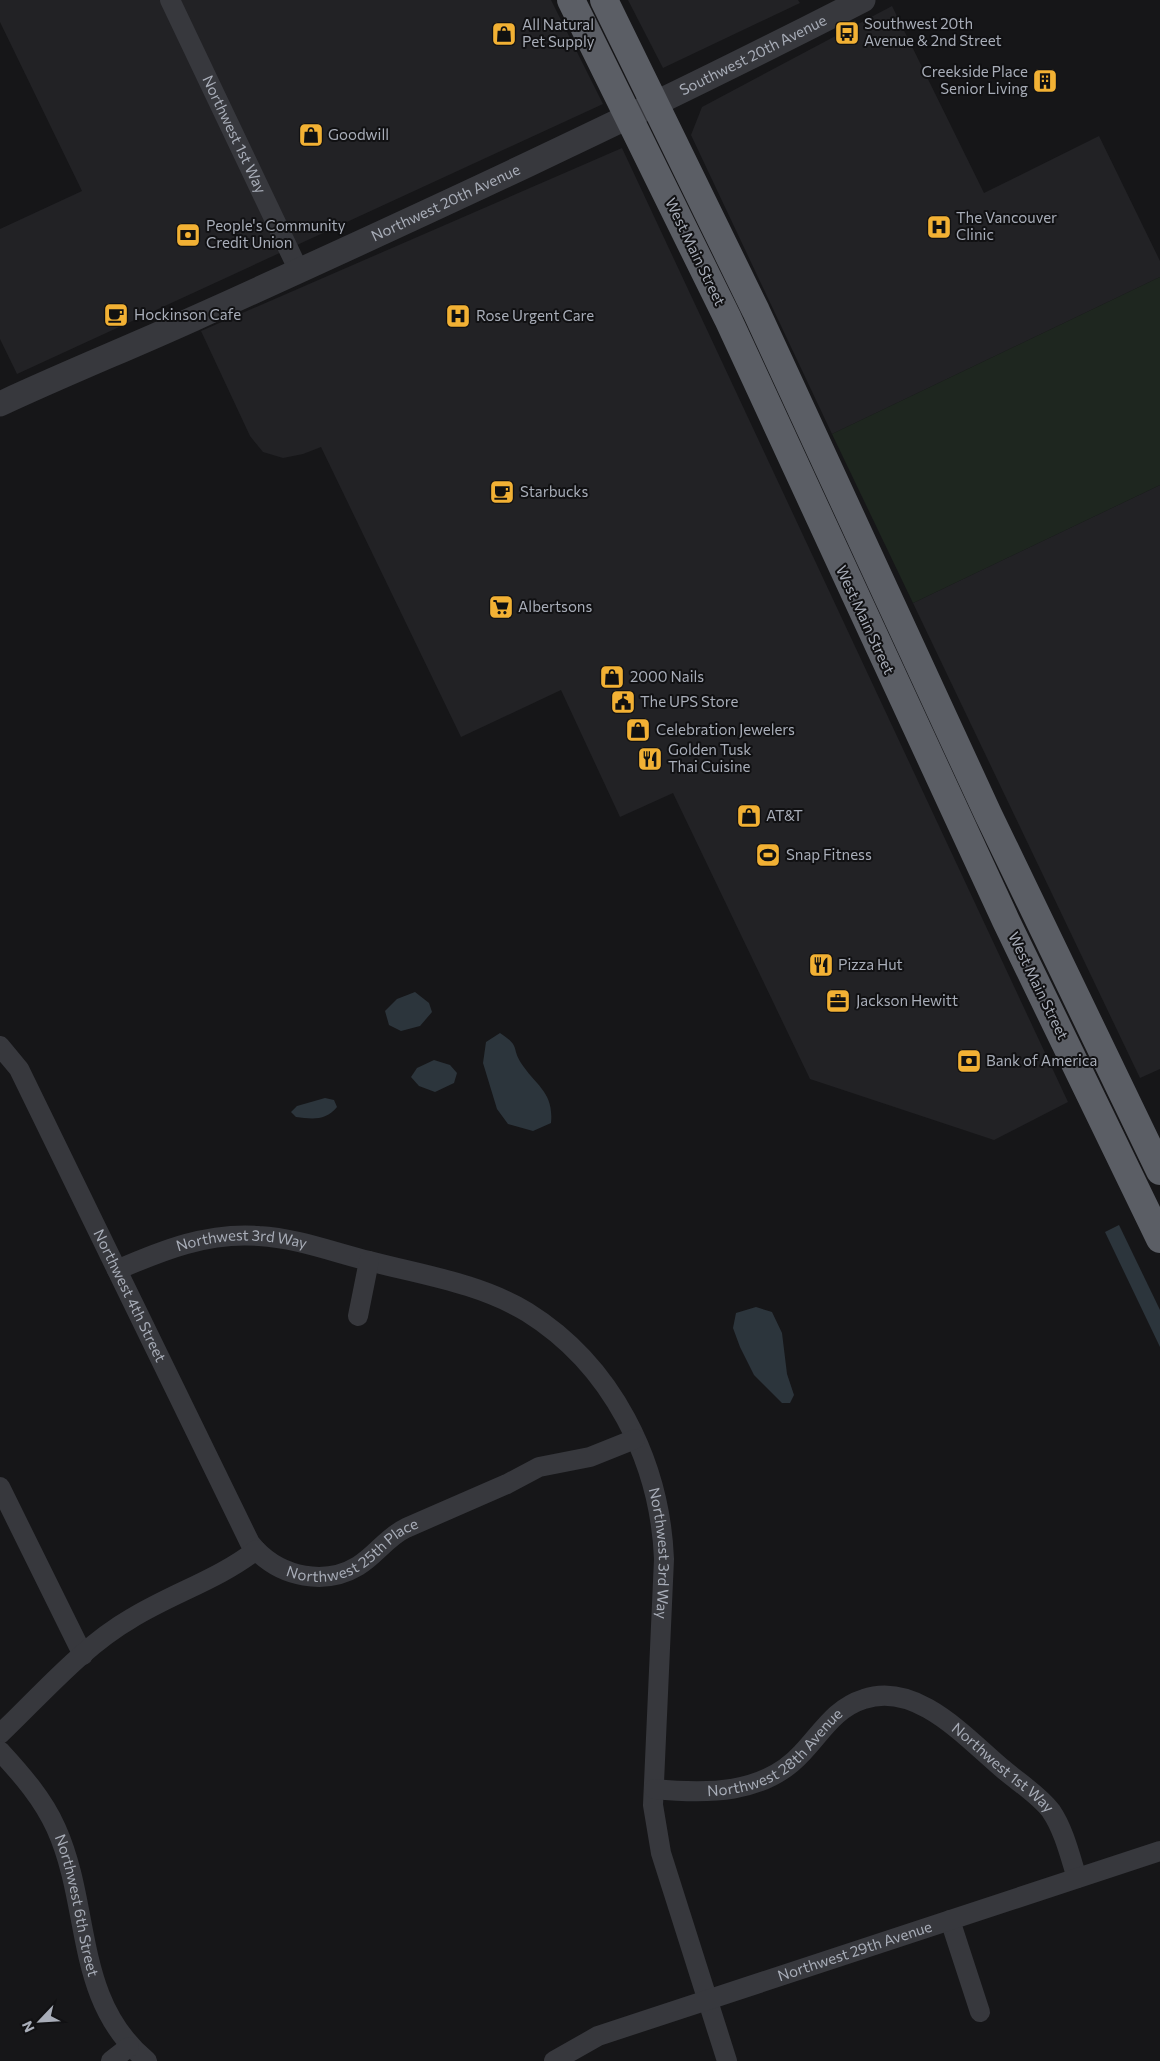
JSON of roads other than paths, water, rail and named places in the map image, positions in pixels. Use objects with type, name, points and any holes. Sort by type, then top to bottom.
[{"type":"highway","name":"West Main Street","points":[[571,0],[643,111],[756,311],[988,814],[1160,1171]]},
{"type":"highway","name":"West Main Street","points":[[604,0],[643,111],[728,319],[1001,912],[1160,1239]]},
{"type":"street","name":"Northwest 1st Way","points":[[170,0],[298,269]]},
{"type":"street","name":"Southwest 20th Avenue","points":[[643,111],[862,0]]},
{"type":"street","name":"Northwest 20th Avenue","points":[[0,404],[643,111]]},
{"type":"street","name":"Northwest 4th Street","points":[[0,1046],[19,1069],[250,1543],[256,1550]]},
{"type":"street","name":"Northwest 3rd Way","points":[[117,1270],[175,1246],[227,1236],[260,1236],[298,1242],[369,1261],[429,1274],[478,1290],[526,1312],[573,1346],[603,1380],[635,1438],[656,1496],[663,1530],[664,1559],[653,1805],[661,1853],[728,2061]]},
{"type":"street","points":[[358,1316],[369,1261]]},
{"type":"street","name":"Northwest 25th Place","points":[[256,1550],[266,1560],[292,1573],[320,1577],[345,1573],[373,1555],[395,1534],[406,1528],[508,1484],[539,1467],[590,1458],[635,1438]]},
{"type":"street","points":[[0,1486],[83,1655]]},
{"type":"street","points":[[0,1734],[83,1655],[108,1634],[132,1618],[225,1571],[256,1550]]},
{"type":"street","name":"Northwest 1st Way","points":[[889,1695],[923,1706],[948,1722],[1040,1800],[1056,1819],[1077,1878]]},
{"type":"street","name":"Northwest 28th Avenue","points":[[654,1789],[691,1792],[727,1790],[741,1788],[769,1779],[793,1763],[840,1710],[862,1699],[889,1695]]},
{"type":"street","name":"Northwest 6th Street","points":[[0,1751],[33,1789],[56,1828],[66,1854],[91,1972],[101,2002],[111,2022],[129,2047],[147,2061]]},
{"type":"street","name":"Northwest 29th Avenue","points":[[554,2061],[598,2036],[1160,1851]]},
{"type":"street","points":[[950,1920],[980,2012]]},
{"type":"street","points":[[111,2061],[129,2047]]},
{"type":"place","name":"Southwest 20th Avenue & 2nd Street","points":[[847,33]]},
{"type":"place","name":"All Natural Pet Supply","points":[[504,34]]},
{"type":"place","name":"Creekside Place Senior Living","points":[[1045,81]]},
{"type":"place","name":"Goodwill","points":[[311,135]]},
{"type":"place","name":"The Vancouver Clinic","points":[[939,227]]},
{"type":"place","name":"People's Community Credit Union","points":[[188,235]]},
{"type":"place","name":"Hockinson Cafe","points":[[116,315]]},
{"type":"place","name":"Rose Urgent Care","points":[[458,316]]},
{"type":"place","name":"Starbucks","points":[[502,492]]},
{"type":"place","name":"Albertsons","points":[[501,607]]},
{"type":"place","name":"2000 Nails","points":[[612,677]]},
{"type":"place","name":"The UPS Store","points":[[623,702]]},
{"type":"place","name":"Celebration Jewelers","points":[[638,730]]},
{"type":"place","name":"Golden Tusk Thai Cuisine","points":[[650,759]]},
{"type":"place","name":"AT&T","points":[[749,816]]},
{"type":"place","name":"Snap Fitness","points":[[768,855]]},
{"type":"place","name":"Pizza Hut","points":[[821,965]]},
{"type":"place","name":"Jackson Hewitt","points":[[838,1001]]},
{"type":"place","name":"Bank of America","points":[[969,1061]]}]
